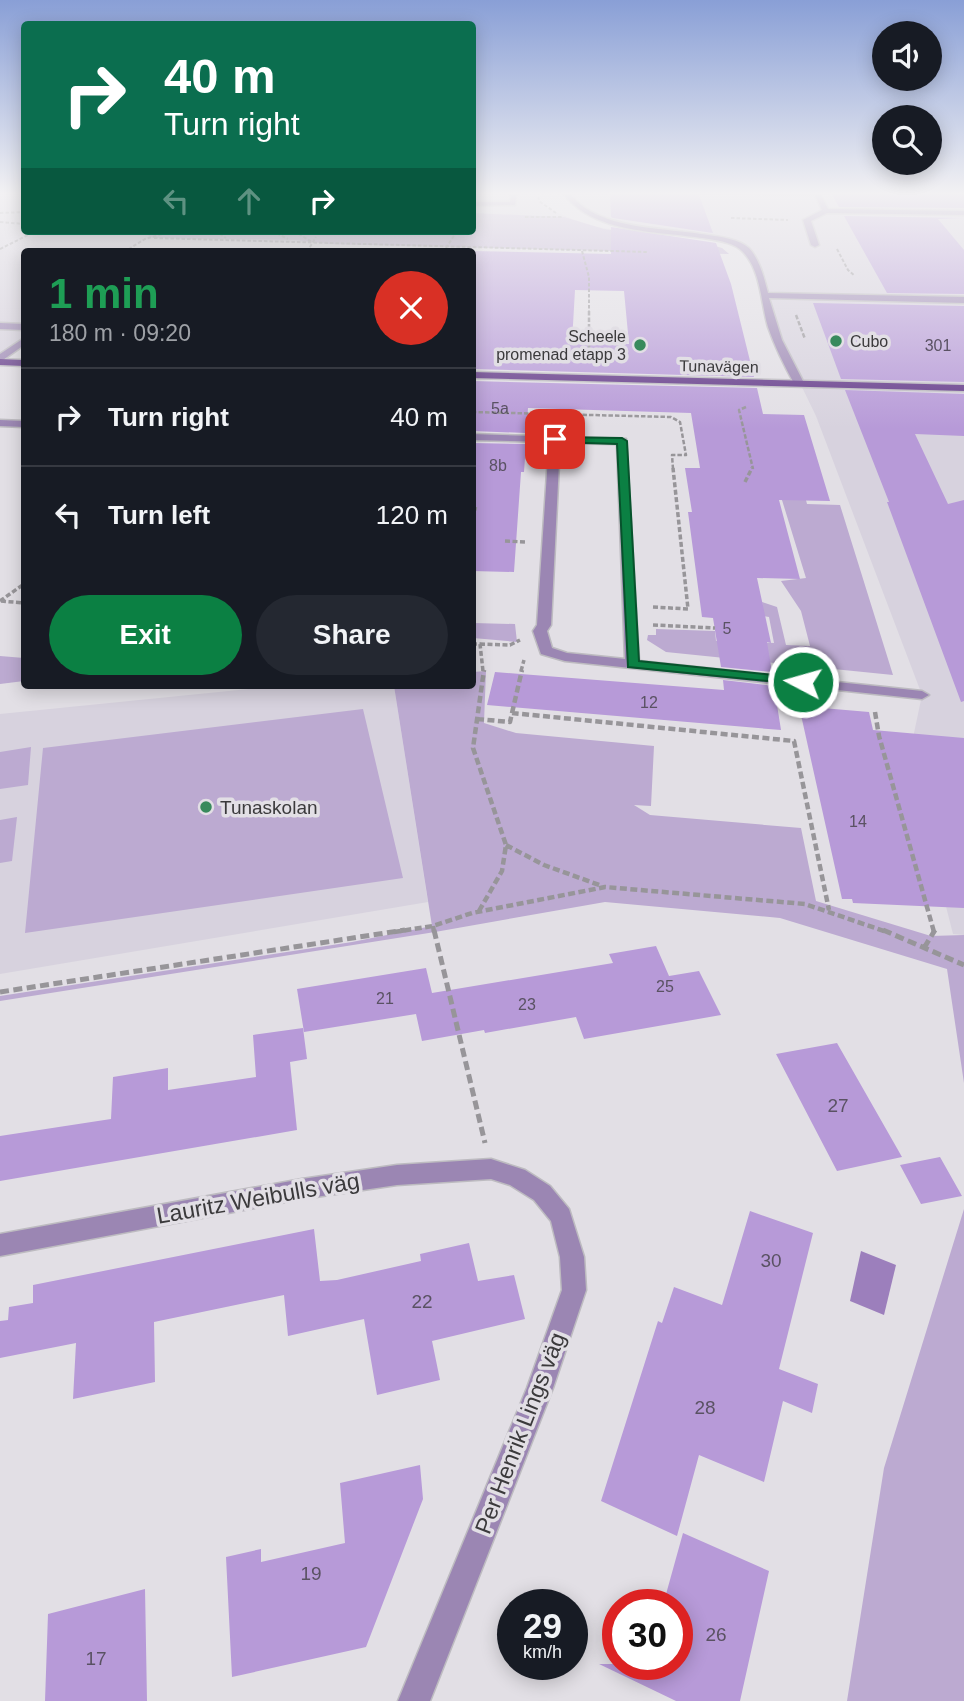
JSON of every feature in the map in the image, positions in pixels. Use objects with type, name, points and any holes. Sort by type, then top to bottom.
[{"type":"main road","points":[[0,361],[21,363]]},
{"type":"main road","name":"Tunavägen","points":[[476,375],[964,388]]},
{"type":"street","points":[[757,270],[772,328],[799,383]]},
{"type":"street","points":[[764,295],[964,300]]},
{"type":"street","points":[[0,326],[21,327]]},
{"type":"street","points":[[0,361],[21,344]]},
{"type":"street","points":[[0,423],[21,424]]},
{"type":"street","points":[[476,437],[622,441],[632,664]]},
{"type":"street","points":[[555,439],[548,580],[544,625],[540,631],[546,651],[555,656],[922,695]]},
{"type":"street","name":"Lauritz Weibulls väg","points":[[0,1245],[302,1189],[397,1175],[491,1169],[517,1177]]},
{"type":"street","name":"Per Henrik Lings väg","points":[[414,1701],[540,1388],[573,1290],[572,1257],[561,1216],[542,1194],[517,1177]]},
{"type":"path","points":[[587,270],[589,360]]},
{"type":"path","points":[[848,270],[858,278]]},
{"type":"path","points":[[745,482],[753,470],[739,410],[746,407]]},
{"type":"path","points":[[0,601],[21,586]]},
{"type":"path","points":[[0,601],[21,603]]},
{"type":"path","points":[[631,625],[715,628]]},
{"type":"path","points":[[476,644],[510,645],[540,631]]},
{"type":"path","points":[[478,912],[502,871],[506,845],[472,748],[484,666],[480,644]]},
{"type":"path","points":[[477,719],[510,722],[524,660]]},
{"type":"path","points":[[872,690],[879,736],[935,930],[923,948]]},
{"type":"path","points":[[512,713],[794,741],[829,910]]},
{"type":"path","points":[[506,845],[544,866],[605,887],[805,904],[829,910],[964,965]]},
{"type":"path","points":[[0,992],[433,926],[478,912],[605,887]]},
{"type":"path","points":[[433,926],[491,1169]]},
{"type":"shaded area","points":[[0,270],[21,270],[21,343],[8,353],[0,353]]},
{"type":"shaded area","points":[[757,270],[964,270],[964,935],[953,934],[913,777],[914,733],[922,695],[816,416],[780,342]]},
{"type":"shaded area","points":[[786,421],[807,504],[840,505],[893,675],[666,652],[647,640],[648,635],[656,635],[656,629],[715,631],[716,641],[774,643],[769,617],[763,616],[762,602],[777,607],[786,645],[810,646],[801,611],[781,581],[806,578],[778,487]]},
{"type":"shaded area","points":[[476,623],[515,624],[517,642],[476,638]]},
{"type":"shaded area","points":[[0,656],[21,658],[21,681],[0,684]]},
{"type":"shaded area","points":[[486,671],[484,723],[516,733],[654,746],[651,806],[634,805],[650,815],[801,828],[816,901],[931,936],[964,935],[964,1083],[947,969],[780,918],[605,902],[435,932],[0,1001],[0,996],[352,942],[432,926],[394,689],[476,689],[476,672]]},
{"type":"shaded area","name":"Tunaskolan","points":[[248,689],[394,689],[428,902],[0,974],[0,714]]},
{"type":"shaded area","name":"Tunaskolan","points":[[363,709],[403,878],[25,933],[43,748]]},
{"type":"shaded area","points":[[31,747],[28,785],[0,789],[0,752]]},
{"type":"shaded area","points":[[17,817],[12,861],[0,863],[0,820]]},
{"type":"shaded area","points":[[964,1209],[964,1701],[847,1701],[884,1468]]},
{"type":"shaded area","points":[[861,1251],[896,1265],[884,1315],[850,1301]]},
{"type":"building","points":[[476,270],[726,270],[754,377],[476,369]],"holes":[[[575,290],[624,291],[629,344],[572,342]]]},
{"type":"building","points":[[874,270],[964,270],[964,294],[887,293]]},
{"type":"building","points":[[813,303],[964,306],[964,382],[841,379]]},
{"type":"building","points":[[476,381],[757,388],[763,414],[804,415],[830,501],[779,500],[800,579],[757,578],[771,643],[767,642],[772,672],[721,667],[713,618],[702,617],[685,468],[700,468],[691,413],[528,408],[526,433],[476,431]]},
{"type":"building","points":[[845,390],[964,394],[964,436],[915,434],[948,504],[964,500],[964,701],[961,702],[889,502]]},
{"type":"building","points":[[476,443],[526,444],[524,472],[521,472],[514,572],[476,571]]},
{"type":"building","points":[[495,672],[724,690],[723,680],[774,686],[781,730],[487,705]]},
{"type":"building","points":[[799,706],[869,712],[873,730],[964,738],[964,908],[853,903],[852,899],[842,899]]},
{"type":"building","points":[[656,946],[669,976],[699,971],[721,1015],[584,1039],[576,1017],[422,1041],[416,1014],[304,1032],[297,989],[426,968],[432,993],[613,963],[609,954]]},
{"type":"building","points":[[303,1028],[307,1059],[290,1062],[297,1130],[0,1181],[0,1136],[111,1119],[113,1077],[168,1068],[168,1090],[256,1077],[253,1035]]},
{"type":"building","points":[[837,1043],[902,1157],[837,1171],[776,1054]]},
{"type":"building","points":[[940,1157],[962,1196],[921,1204],[900,1165]]},
{"type":"building","points":[[750,1211],[813,1233],[779,1369],[818,1384],[812,1413],[783,1401],[764,1482],[699,1455],[677,1536],[601,1501],[658,1321],[662,1323],[674,1287],[722,1305]]},
{"type":"building","points":[[314,1229],[320,1281],[337,1280],[421,1261],[420,1254],[469,1243],[478,1281],[514,1275],[525,1319],[432,1341],[440,1380],[377,1395],[364,1319],[288,1336],[284,1295],[154,1322],[155,1382],[73,1399],[76,1343],[0,1358],[0,1321],[8,1320],[9,1307],[33,1303],[33,1285]]},
{"type":"building","points":[[420,1465],[423,1499],[366,1647],[232,1677],[226,1557],[261,1549],[261,1562],[345,1543],[340,1483]]},
{"type":"building","points":[[683,1533],[769,1571],[740,1701],[676,1701],[632,1680],[693,1680],[693,1589],[667,1589]]},
{"type":"building","points":[[145,1589],[147,1701],[45,1701],[48,1614]]},
{"type":"place","name":"Cubo","points":[[836,341]]},
{"type":"place","name":"Scheele promenad etapp 3","points":[[640,345]]},
{"type":"place","name":"Tunaskolan","points":[[206,807]]},
{"type":"route","points":[[555,439],[622,441],[632,664],[803,682]]}]
